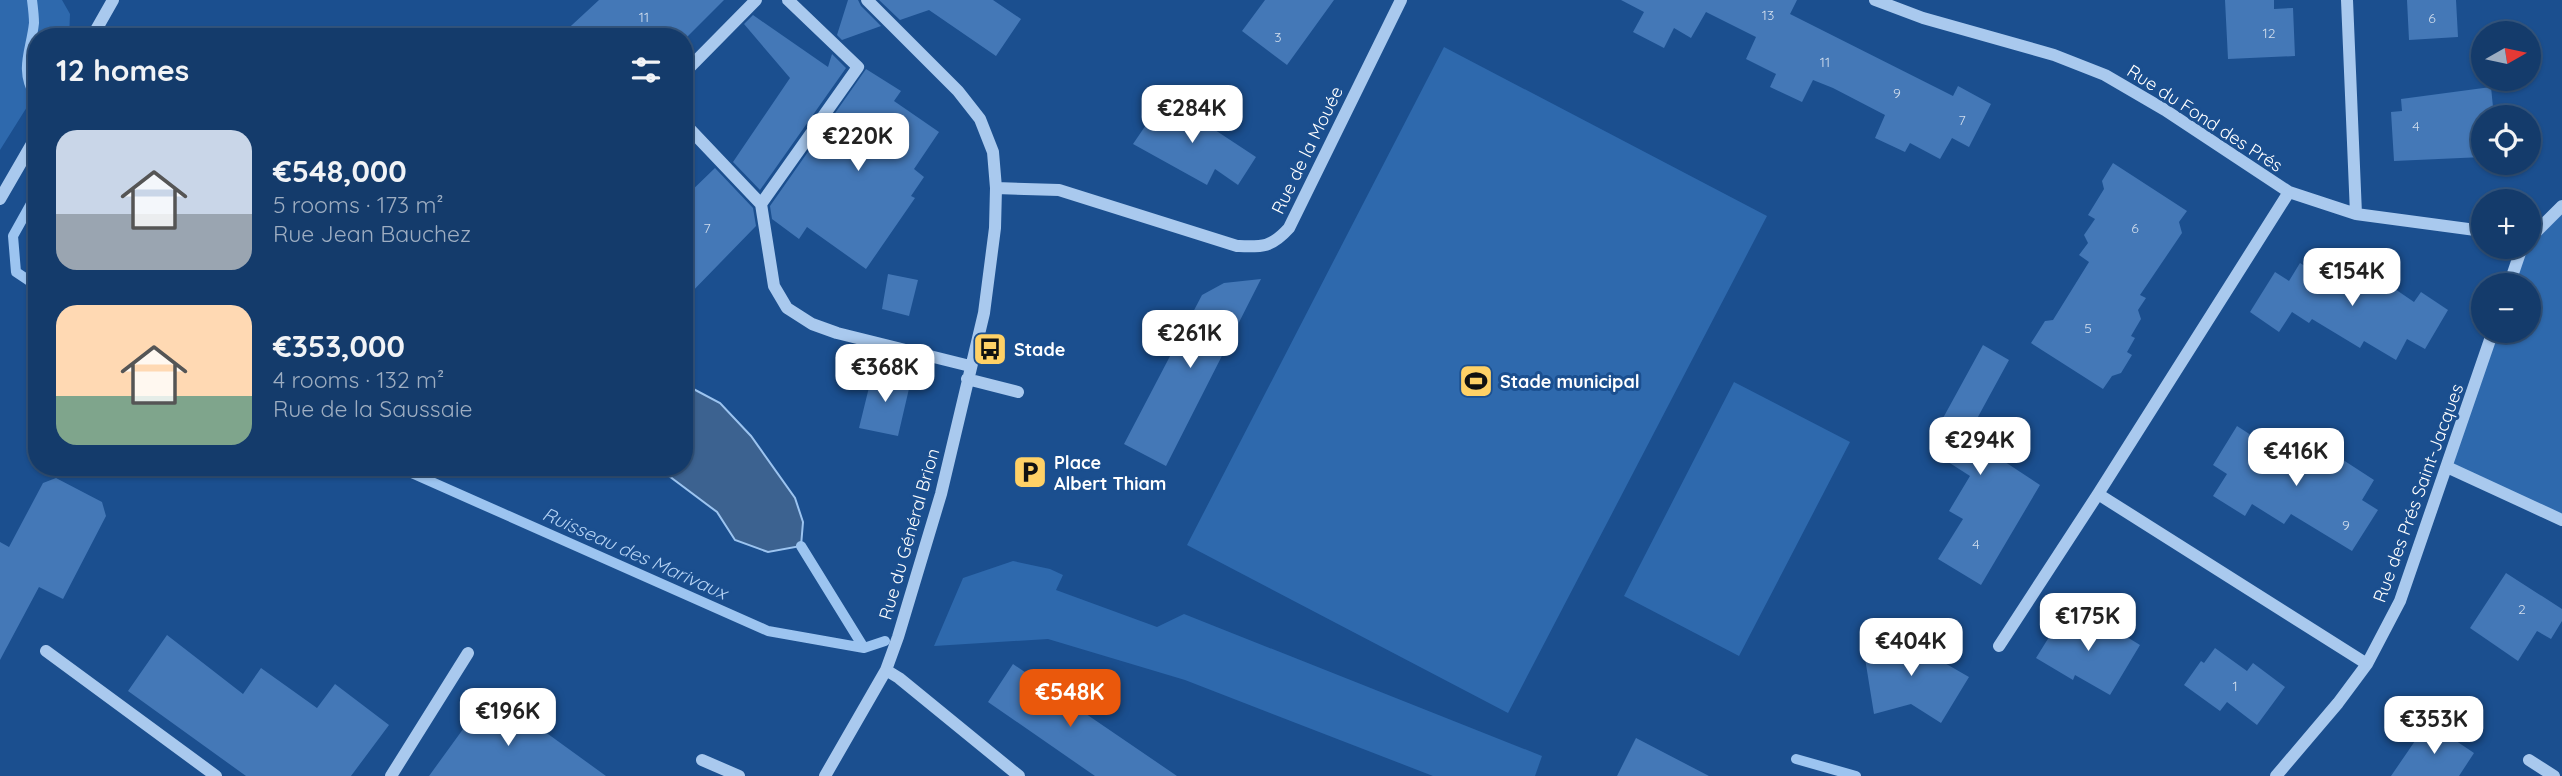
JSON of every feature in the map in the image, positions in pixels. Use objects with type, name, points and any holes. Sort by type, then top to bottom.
[{"type":"street","points":[[97,28],[113,0]]},
{"type":"street","points":[[693,64],[756,0]]},
{"type":"street","points":[[761,204],[858,67],[788,0]]},
{"type":"street","name":"Rue du Général Brion","points":[[825,776],[886,670],[898,636],[941,494],[985,301],[995,228],[993,152],[981,119],[867,0]]},
{"type":"street","name":"Rue de la Mouée","points":[[996,188],[1059,190],[1237,246],[1257,247],[1276,242],[1289,228],[1401,0]]},
{"type":"street","name":"Rue du Fond des Prés","points":[[1875,0],[1923,18],[2054,55],[2105,75],[2165,110],[2289,192],[2356,214],[2471,229]]},
{"type":"street","points":[[2347,0],[2356,214]]},
{"type":"street","points":[[693,133],[761,204],[774,286],[787,309],[812,324],[837,333],[969,372],[1018,392]]},
{"type":"street","points":[[0,199],[28,151]]},
{"type":"street","points":[[1999,646],[2289,192]]},
{"type":"street","points":[[2541,227],[2562,206]]},
{"type":"street","name":"Rue des Prés Saint-Jacques","points":[[2276,776],[2367,664],[2400,601],[2489,343]]},
{"type":"street","points":[[2447,467],[2562,520]]},
{"type":"street","points":[[2098,494],[2367,664]]},
{"type":"street","points":[[46,650],[216,776]]},
{"type":"street","points":[[391,776],[468,653]]},
{"type":"street","points":[[886,670],[1019,776]]},
{"type":"street","points":[[702,760],[738,776]]},
{"type":"street","points":[[2529,760],[2554,776]]},
{"type":"shaded area","points":[[0,0],[62,0],[70,14],[69,28],[28,28],[28,105],[0,150]]},
{"type":"shaded area","name":"Stade municipal","points":[[1444,47],[1767,216],[1508,713],[1187,545]]},
{"type":"shaded area","points":[[2562,206],[2562,520],[2447,467],[2489,343],[2541,343],[2541,273],[2513,273],[2518,259],[2541,259],[2541,227]]},
{"type":"shaded area","points":[[1734,382],[1850,442],[1739,656],[1624,596]]},
{"type":"shaded area","points":[[693,389],[720,403],[751,436],[795,498],[803,522],[801,546],[768,552],[735,540],[717,512],[669,476],[693,476]]},
{"type":"shaded area","points":[[1013,561],[1050,569],[1063,575],[1056,590],[1157,627],[1184,614],[1542,756],[1535,776],[1433,776],[1185,680],[1048,639],[934,646],[963,578]]},
{"type":"building","points":[[599,0],[724,0],[693,31],[693,28],[569,28]]},
{"type":"building","points":[[848,0],[858,0],[881,26],[842,40],[837,35]]},
{"type":"building","points":[[879,0],[993,0],[1021,19],[996,56],[929,10],[900,20]]},
{"type":"building","points":[[1265,0],[1334,0],[1287,65],[1242,31]]},
{"type":"building","points":[[1621,0],[1797,0],[1790,14],[1953,96],[1958,86],[1991,104],[1969,147],[1952,138],[1940,159],[1910,143],[1905,152],[1875,138],[1885,115],[1833,88],[1813,80],[1802,102],[1770,87],[1776,74],[1746,59],[1756,37],[1706,12],[1691,38],[1674,28],[1664,48],[1633,32],[1644,12]]},
{"type":"building","points":[[2225,0],[2274,0],[2274,9],[2293,8],[2295,56],[2228,59]]},
{"type":"building","points":[[2407,0],[2456,0],[2458,37],[2409,40]]},
{"type":"building","points":[[753,15],[828,67],[832,54],[846,68],[760,190],[733,162],[790,78],[744,24]]},
{"type":"building","points":[[866,69],[901,91],[894,101],[939,132],[914,169],[924,177],[911,196],[915,198],[866,269],[807,227],[799,239],[772,219],[770,206]]},
{"type":"building","points":[[2471,90],[2491,91],[2493,105],[2471,105],[2471,158],[2394,161],[2391,112],[2402,111],[2401,99]]},
{"type":"building","points":[[1165,97],[1256,157],[1238,185],[1215,169],[1207,185],[1133,144]]},
{"type":"building","points":[[2113,163],[2187,211],[2179,222],[2182,233],[2140,295],[2146,298],[2138,310],[2141,319],[2131,336],[2135,338],[2127,352],[2132,355],[2121,373],[2112,376],[2103,389],[2031,343],[2045,321],[2053,320],[2089,262],[2079,255],[2088,243],[2084,235],[2095,219],[2088,215],[2104,189],[2102,181]]},
{"type":"building","points":[[715,168],[753,208],[756,226],[693,291],[693,189]]},
{"type":"building","points":[[2351,259],[2414,302],[2421,292],[2448,310],[2425,349],[2407,339],[2396,360],[2364,341],[2360,348],[2312,319],[2309,323],[2292,312],[2279,332],[2250,312],[2275,272],[2289,281],[2300,263],[2334,284]]},
{"type":"building","points":[[888,274],[918,280],[909,316],[882,309]]},
{"type":"building","points":[[1261,279],[1166,466],[1124,444],[1202,295],[1224,283]]},
{"type":"building","points":[[1983,345],[2009,360],[1967,437],[2040,485],[1981,585],[1938,559],[1963,519],[1949,511],[1970,476],[1931,451],[1931,440]]},
{"type":"building","points":[[873,371],[911,380],[898,436],[859,428]]},
{"type":"building","points":[[2237,426],[2302,468],[2317,443],[2374,480],[2362,500],[2378,510],[2352,551],[2291,514],[2284,524],[2252,504],[2245,516],[2213,496],[2227,474],[2213,465]]},
{"type":"building","points":[[56,478],[102,502],[106,516],[63,599],[39,587],[0,660],[0,542],[9,547],[43,483]]},
{"type":"building","points":[[2506,573],[2562,609],[2562,621],[2551,639],[2537,631],[2518,661],[2470,628]]},
{"type":"building","points":[[2064,613],[2099,634],[2106,624],[2140,645],[2110,695],[2075,675],[2073,680],[2036,658]]},
{"type":"building","points":[[167,635],[243,694],[261,668],[317,708],[335,684],[389,725],[351,776],[246,776],[128,691]]},
{"type":"building","points":[[1918,635],[1922,650],[1969,677],[1941,723],[1911,704],[1874,714],[1863,646]]},
{"type":"building","points":[[2215,648],[2247,671],[2253,663],[2285,687],[2257,725],[2227,702],[2220,711],[2184,685],[2201,661],[2204,663]]},
{"type":"building","points":[[1013,664],[1177,776],[1095,776],[988,702]]},
{"type":"building","points":[[490,692],[606,776],[429,776]]},
{"type":"building","points":[[2428,722],[2474,753],[2459,776],[2391,776]]},
{"type":"building","points":[[1636,738],[1709,776],[1617,776]]},
{"type":"waterway","name":"Ruisseau des Marivaux","points":[[32,0],[33,28]]},
{"type":"waterway","name":"Ruisseau des Marivaux","points":[[28,55],[28,77]]},
{"type":"waterway","name":"Ruisseau des Marivaux","points":[[28,209],[13,236],[16,272],[28,280]]},
{"type":"waterway","name":"Ruisseau des Marivaux","points":[[418,476],[768,631],[864,648]]},
{"type":"waterway","points":[[801,546],[864,648],[885,641]]},
{"type":"waterway","points":[[1796,759],[1856,776]]},
{"type":"place","name":"Stade","points":[[990,349]]},
{"type":"place","name":"Stade municipal","points":[[1476,381]]},
{"type":"place","name":"Place Albert Thiam","points":[[1030,472]]}]
